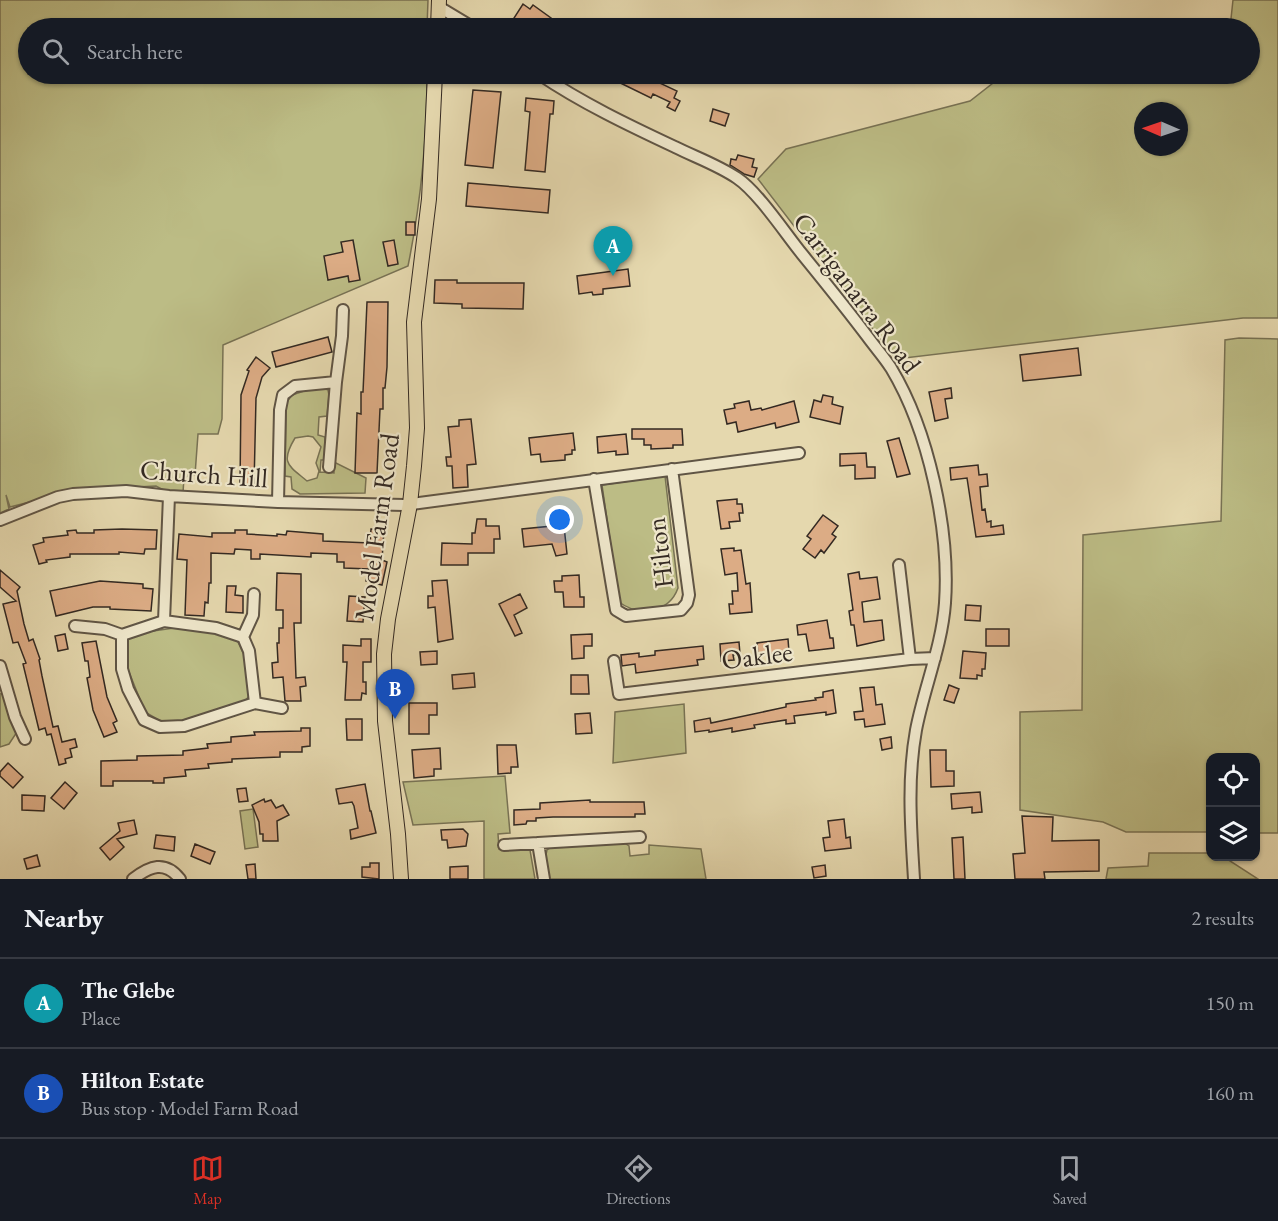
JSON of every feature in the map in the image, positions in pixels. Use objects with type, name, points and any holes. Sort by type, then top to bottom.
[{"type":"main road","name":"Model Farm Road","points":[[401,879],[398,834],[388,758],[384,677],[388,619],[410,504],[417,428],[414,322],[429,199],[435,84]]},
{"type":"street","points":[[439,4],[459,18]]},
{"type":"street","name":"Carriganarra Road","points":[[555,84],[602,113],[738,178],[757,197],[891,368],[907,400],[923,441],[934,481],[945,552],[945,604],[935,658],[923,697],[912,762],[909,806],[914,879]]},
{"type":"street","points":[[329,467],[343,310]]},
{"type":"street","points":[[278,502],[280,410],[284,394],[295,386],[336,382]]},
{"type":"street","points":[[410,504],[798,453]]},
{"type":"street","name":"Hilton","points":[[594,479],[616,610],[626,616],[681,610],[689,595],[672,469]]},
{"type":"street","name":"Church Hill","points":[[0,520],[73,494],[126,490],[169,496],[278,502],[410,504]]},
{"type":"street","points":[[164,621],[169,496]]},
{"type":"street","points":[[899,565],[910,659]]},
{"type":"street","points":[[243,637],[254,615],[254,594]]},
{"type":"street","points":[[75,626],[105,629],[122,635],[164,621],[216,628],[243,637],[249,651],[255,703]]},
{"type":"street","points":[[122,635],[122,669],[128,689],[144,720],[160,727],[184,726],[255,703],[282,708]]},
{"type":"street","name":"Oaklee","points":[[614,661],[619,694],[910,659],[935,658]]},
{"type":"street","points":[[0,666],[15,717],[25,739]]},
{"type":"street","points":[[504,845],[640,837]]},
{"type":"street","points":[[538,843],[544,879]]},
{"type":"street","points":[[133,879],[159,866],[168,869],[180,879]]},
{"type":"green space","points":[[0,0],[428,0],[427,18],[18,18],[18,84],[427,84],[426,122],[416,218],[408,266],[223,345],[222,419],[218,434],[198,434],[195,475],[184,477],[183,493],[169,493],[156,486],[77,490],[10,507],[6,495],[9,509],[0,513]]},
{"type":"green space","points":[[1233,0],[1278,0],[1278,318],[1243,318],[896,359],[758,179],[786,149],[970,101],[992,84],[1260,84],[1260,18],[1231,18]]},
{"type":"green space","points":[[1278,339],[1278,833],[1260,833],[1260,753],[1206,753],[1206,832],[1126,832],[1103,822],[1020,810],[1020,712],[1082,710],[1083,535],[1221,521],[1225,340]]},
{"type":"green space","points":[[319,386],[328,390],[327,416],[319,417],[318,435],[325,437],[324,460],[321,460],[320,472],[334,473],[334,463],[336,463],[366,478],[365,493],[300,494],[292,489],[291,477],[285,476],[286,403],[292,395]],"holes":[[[313,437],[321,447],[316,463],[319,471],[317,478],[307,481],[291,467],[287,458],[295,438]]]},
{"type":"green space","points":[[665,476],[678,588],[668,603],[661,607],[653,610],[635,610],[619,602],[602,485]]},
{"type":"green space","points":[[194,625],[236,638],[246,659],[250,695],[245,701],[174,723],[162,722],[145,712],[127,667],[128,639],[133,634]]},
{"type":"green space","points":[[3,693],[17,732],[9,744],[0,747],[0,694]]},
{"type":"green space","points":[[684,704],[686,753],[613,763],[615,712]]},
{"type":"green space","points":[[505,776],[510,833],[498,834],[499,849],[530,850],[535,879],[484,879],[484,821],[413,825],[403,782]]},
{"type":"green space","points":[[253,809],[258,847],[245,849],[240,811]]},
{"type":"green space","points":[[623,842],[629,846],[630,856],[649,854],[649,845],[701,849],[706,879],[549,879],[545,859],[547,850],[553,846]]},
{"type":"green space","points":[[1149,853],[1206,853],[1206,861],[1230,861],[1258,879],[1106,879],[1108,868],[1148,866]]},
{"type":"building","points":[[523,4],[530,9],[533,5],[551,18],[514,18]]},
{"type":"building","points":[[622,84],[662,84],[677,91],[674,98],[680,101],[675,111],[667,107],[670,102],[653,94],[651,98]]},
{"type":"building","points":[[473,90],[501,92],[493,168],[465,165]]},
{"type":"building","points":[[526,98],[554,101],[553,114],[550,114],[545,172],[525,170],[530,112],[525,111]]},
{"type":"building","points":[[713,109],[729,114],[725,126],[710,121]]},
{"type":"building","points":[[738,155],[754,159],[752,167],[757,168],[754,177],[730,165],[731,159],[736,160]]},
{"type":"building","points":[[468,183],[550,190],[548,213],[466,206]]},
{"type":"building","points":[[406,222],[415,222],[415,235],[406,235]]},
{"type":"building","points":[[353,240],[360,280],[349,282],[348,276],[328,280],[324,256],[343,252],[341,242]]},
{"type":"building","points":[[394,240],[398,264],[388,266],[383,242]]},
{"type":"building","points":[[628,269],[630,286],[603,289],[603,294],[593,295],[592,292],[579,294],[577,276]]},
{"type":"building","points":[[435,280],[457,280],[457,283],[524,283],[523,309],[462,308],[462,304],[434,303]]},
{"type":"building","points":[[367,302],[388,302],[387,367],[385,388],[383,388],[383,409],[380,409],[377,473],[355,473],[357,413],[361,414],[361,392],[363,392]]},
{"type":"building","points":[[328,337],[332,352],[276,367],[272,352]]},
{"type":"building","points":[[1078,348],[1081,375],[1023,381],[1020,355]]},
{"type":"building","points":[[256,357],[270,368],[262,377],[256,398],[254,486],[240,486],[241,395],[249,371],[247,370]]},
{"type":"building","points":[[951,388],[952,398],[945,399],[948,418],[935,421],[929,392]]},
{"type":"building","points":[[823,395],[833,397],[832,404],[843,407],[840,424],[810,417],[814,400],[821,402]]},
{"type":"building","points":[[749,401],[751,410],[761,408],[762,410],[794,401],[799,422],[776,428],[775,423],[738,432],[736,422],[727,424],[724,410],[735,408],[734,404]]},
{"type":"building","points":[[471,419],[476,464],[467,465],[468,487],[453,488],[452,466],[447,466],[446,457],[451,457],[448,427],[459,426],[459,420]]},
{"type":"building","points":[[632,429],[682,429],[683,445],[651,449],[651,445],[644,445],[644,439],[632,439]]},
{"type":"building","points":[[573,433],[575,450],[572,450],[572,454],[565,455],[565,460],[541,462],[540,454],[531,455],[529,438]]},
{"type":"building","points":[[626,434],[628,454],[616,455],[616,451],[598,453],[597,437]]},
{"type":"building","points":[[899,438],[910,474],[897,477],[887,441]]},
{"type":"building","points":[[866,453],[867,467],[875,467],[875,478],[855,479],[855,465],[840,466],[840,454]]},
{"type":"building","points":[[978,465],[979,475],[987,474],[988,486],[980,487],[982,510],[985,509],[987,522],[991,521],[991,527],[1003,525],[1004,534],[976,537],[967,478],[951,480],[950,468]]},
{"type":"building","points":[[737,499],[737,504],[742,504],[743,513],[739,513],[740,521],[729,522],[730,528],[721,529],[717,501]]},
{"type":"building","points":[[823,515],[838,526],[832,534],[836,537],[824,553],[821,550],[815,558],[803,549],[811,539],[807,536]]},
{"type":"building","points":[[563,517],[567,554],[556,556],[552,544],[524,547],[522,529],[552,526],[551,519]]},
{"type":"building","points":[[477,519],[486,519],[486,526],[499,526],[500,539],[494,539],[494,553],[468,553],[468,565],[441,565],[442,543],[472,544],[472,533],[475,533]]},
{"type":"building","points":[[371,529],[384,530],[382,560],[387,562],[382,585],[366,581],[369,569],[344,568],[344,562],[337,562],[337,554],[311,553],[311,557],[260,554],[260,559],[251,559],[251,550],[235,549],[234,554],[211,553],[211,583],[209,583],[208,603],[205,602],[204,616],[185,615],[187,560],[177,559],[179,534],[212,537],[212,533],[235,533],[235,530],[247,530],[247,534],[277,536],[277,534],[286,535],[287,531],[323,534],[323,541],[370,543]]},
{"type":"building","points":[[94,530],[157,530],[156,549],[145,549],[144,554],[119,552],[119,554],[70,554],[70,557],[46,560],[47,562],[39,564],[33,545],[44,542],[43,538],[68,535],[67,531],[94,533]]},
{"type":"building","points":[[734,548],[734,551],[741,550],[746,584],[750,583],[752,612],[730,614],[729,604],[733,604],[732,591],[738,591],[737,573],[725,575],[721,549]]},
{"type":"building","points":[[0,570],[20,587],[17,591],[24,624],[29,641],[33,639],[40,659],[53,727],[58,726],[62,742],[75,739],[77,747],[70,749],[72,757],[65,759],[66,763],[59,765],[51,734],[47,735],[45,728],[39,730],[23,664],[26,663],[18,642],[13,643],[3,604],[16,601],[0,587]]},
{"type":"building","points":[[859,572],[860,579],[877,577],[880,599],[862,602],[864,622],[882,620],[884,640],[857,646],[849,611],[853,610],[848,574]]},
{"type":"building","points":[[277,573],[301,574],[301,623],[294,623],[296,678],[305,677],[306,686],[300,687],[301,701],[285,701],[283,677],[273,678],[272,663],[278,662],[279,628],[283,628],[283,610],[276,610]]},
{"type":"building","points":[[579,575],[580,597],[584,597],[584,607],[564,607],[563,592],[555,592],[554,581],[562,581],[562,576]]},
{"type":"building","points":[[447,580],[453,639],[438,642],[435,607],[428,608],[428,596],[433,596],[432,581]]},
{"type":"building","points":[[100,581],[143,584],[143,588],[153,589],[151,611],[93,607],[56,616],[50,591]]},
{"type":"building","points":[[227,586],[236,586],[235,595],[243,596],[243,613],[226,612]]},
{"type":"building","points":[[520,594],[527,608],[514,615],[522,633],[515,636],[499,604]]},
{"type":"building","points":[[349,596],[365,597],[363,622],[347,621]]},
{"type":"building","points":[[966,605],[981,606],[980,621],[965,620]]},
{"type":"building","points":[[827,620],[834,648],[809,651],[806,634],[798,635],[797,625]]},
{"type":"building","points":[[986,629],[1009,629],[1009,646],[986,646]]},
{"type":"building","points":[[65,634],[68,649],[58,651],[55,636]]},
{"type":"building","points":[[592,634],[592,646],[584,646],[584,658],[572,659],[571,635]]},
{"type":"building","points":[[361,639],[371,639],[371,662],[363,662],[363,682],[366,682],[366,694],[362,693],[361,700],[345,700],[347,662],[343,662],[343,645],[361,646]]},
{"type":"building","points":[[788,639],[789,652],[758,655],[757,643]]},
{"type":"building","points":[[96,641],[107,697],[117,721],[113,723],[117,732],[104,737],[93,710],[87,678],[90,677],[88,661],[85,661],[82,643]]},
{"type":"building","points":[[739,642],[740,654],[733,655],[734,660],[721,661],[720,644]]},
{"type":"building","points":[[703,646],[704,659],[697,660],[698,665],[636,673],[635,664],[622,666],[621,655],[639,653],[639,657],[655,655],[655,651]]},
{"type":"building","points":[[437,651],[437,664],[421,665],[420,652]]},
{"type":"building","points":[[963,651],[986,653],[982,676],[977,675],[977,679],[960,678]]},
{"type":"building","points":[[474,673],[475,687],[453,689],[452,675]]},
{"type":"building","points":[[571,675],[588,675],[589,694],[571,694]]},
{"type":"building","points":[[949,685],[959,689],[954,703],[944,700]]},
{"type":"building","points":[[874,687],[876,705],[882,704],[885,724],[865,727],[864,719],[855,720],[854,712],[863,711],[860,688]]},
{"type":"building","points":[[833,690],[836,713],[794,716],[795,723],[786,724],[786,720],[754,725],[755,728],[732,732],[732,728],[695,732],[694,721],[710,718],[711,723],[786,707],[786,704],[816,700],[815,698],[823,697],[823,692]]},
{"type":"building","points":[[409,703],[437,703],[437,715],[429,715],[429,734],[409,734]]},
{"type":"building","points":[[590,713],[592,733],[576,734],[575,714]]},
{"type":"building","points":[[346,719],[362,719],[362,740],[347,740]]},
{"type":"building","points":[[301,728],[310,728],[310,746],[302,747],[302,752],[280,752],[280,757],[232,759],[232,762],[208,764],[209,768],[185,770],[186,776],[164,778],[164,783],[113,781],[113,786],[101,786],[101,761],[137,760],[137,756],[183,755],[183,751],[208,748],[207,744],[231,742],[231,737],[255,735],[254,732],[301,731]]},
{"type":"building","points":[[891,737],[892,748],[882,750],[880,739]]},
{"type":"building","points":[[497,745],[516,745],[518,767],[511,767],[511,773],[498,774]]},
{"type":"building","points":[[440,748],[441,769],[434,769],[434,776],[414,778],[412,750]]},
{"type":"building","points":[[930,750],[946,750],[946,771],[954,771],[954,786],[931,787]]},
{"type":"building","points":[[8,763],[23,777],[13,788],[0,776],[0,772]]},
{"type":"building","points":[[65,782],[77,793],[64,809],[51,798]]},
{"type":"building","points":[[365,784],[376,833],[351,839],[350,830],[358,828],[354,806],[352,802],[339,804],[336,789]]},
{"type":"building","points":[[246,788],[248,801],[239,802],[237,789]]},
{"type":"building","points":[[980,792],[982,812],[972,813],[972,807],[952,809],[951,794]]},
{"type":"building","points":[[22,795],[45,796],[44,811],[22,810]]},
{"type":"building","points":[[264,799],[265,802],[271,800],[276,808],[283,805],[289,815],[277,821],[278,841],[263,841],[263,834],[260,834],[259,822],[252,805]]},
{"type":"building","points":[[590,800],[590,802],[644,802],[645,814],[635,814],[635,817],[536,818],[536,821],[514,825],[514,810],[540,809],[540,803]]},
{"type":"building","points":[[1022,816],[1053,817],[1052,841],[1099,840],[1099,871],[1044,872],[1045,879],[1015,879],[1013,854],[1025,853]]},
{"type":"building","points":[[844,819],[846,838],[850,837],[851,848],[825,851],[823,838],[830,837],[828,821]]},
{"type":"building","points":[[134,820],[137,834],[117,839],[124,847],[110,860],[100,848],[120,831],[118,823]]},
{"type":"building","points":[[463,829],[468,834],[466,846],[448,848],[447,840],[442,840],[441,830]]},
{"type":"building","points":[[156,835],[175,837],[174,851],[154,848]]},
{"type":"building","points":[[963,837],[965,879],[954,879],[952,838]]},
{"type":"building","points":[[195,844],[215,852],[210,864],[191,856]]},
{"type":"building","points":[[37,855],[40,866],[27,869],[24,859]]},
{"type":"building","points":[[370,863],[379,863],[379,879],[362,877],[362,867],[370,867]]},
{"type":"building","points":[[255,864],[256,879],[248,879],[246,865]]},
{"type":"building","points":[[825,865],[826,876],[814,878],[812,867]]},
{"type":"building","points":[[468,866],[468,879],[450,879],[450,867]]},
{"type":"place","name":"The Glebe","points":[[613,276]]},
{"type":"place","name":"Hilton Estate","points":[[395,719]]}]
